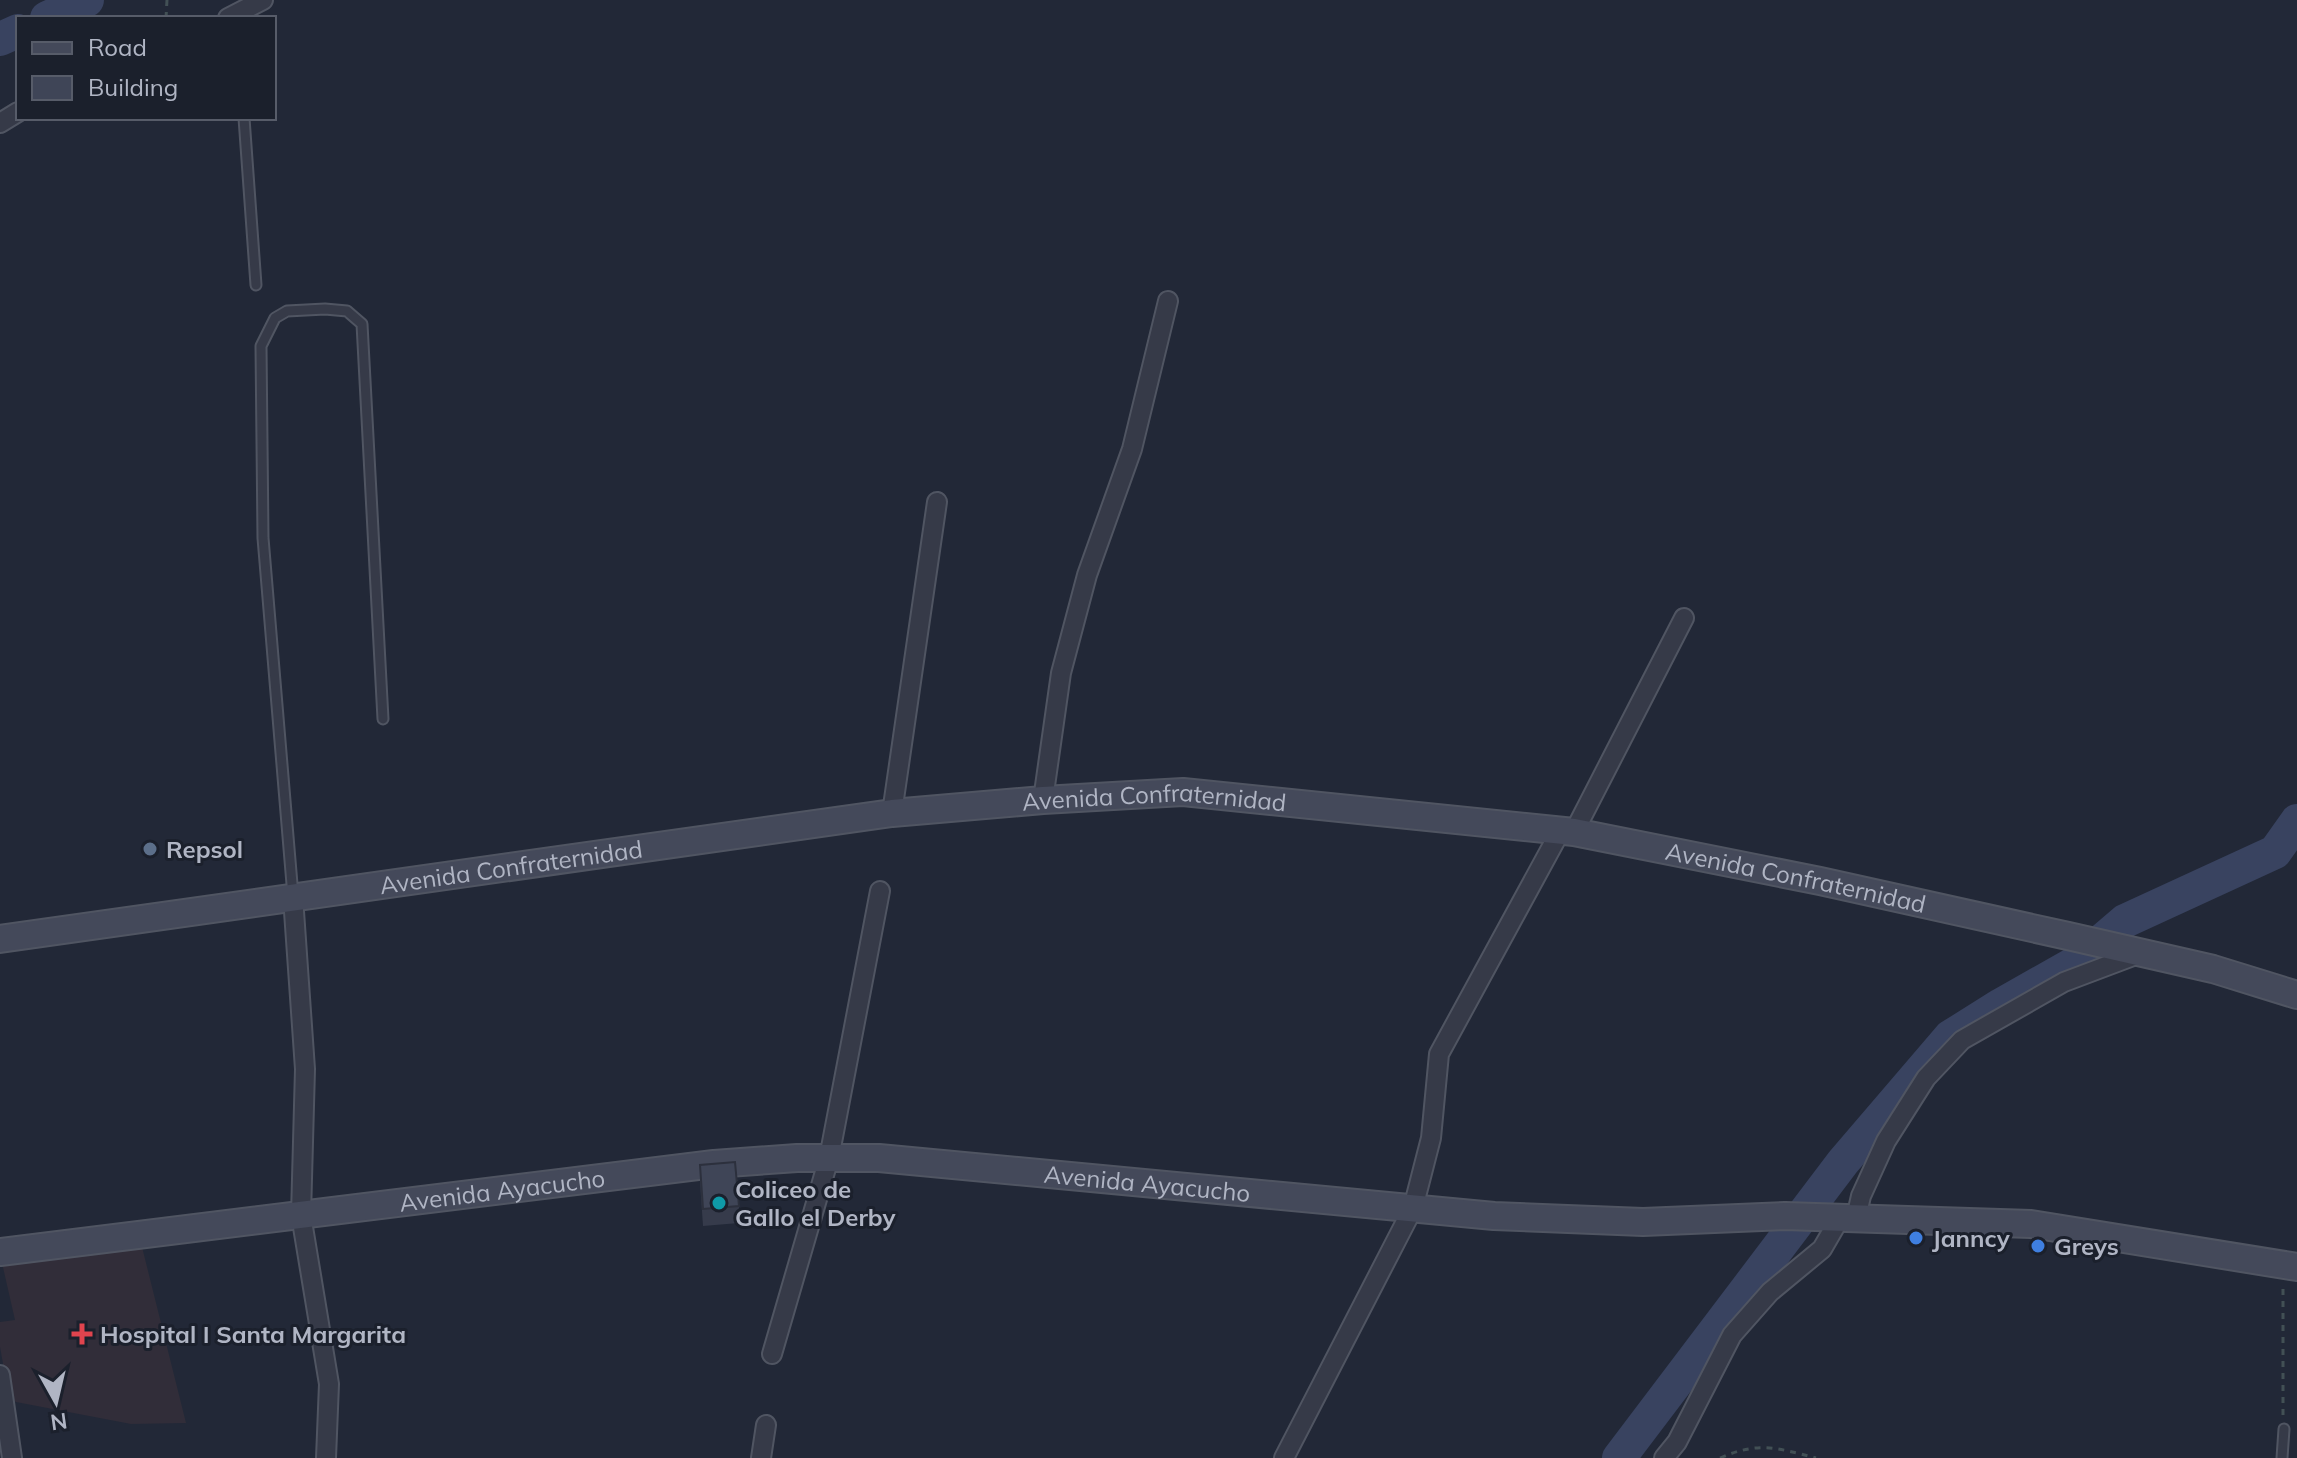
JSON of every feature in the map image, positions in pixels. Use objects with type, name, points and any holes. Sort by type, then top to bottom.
[{"type":"main road","name":"Avenida Confraternidad","points":[[0,939],[892,813],[1183,792],[1568,831],[1820,881],[2068,936],[2213,969],[2297,995]]},
{"type":"main road","name":"Avenida Ayacucho","points":[[0,1252],[714,1164],[879,1158],[1494,1216],[1643,1222],[1785,1216],[2031,1224],[2290,1266]]},
{"type":"street","points":[[236,16],[263,0]]},
{"type":"street","points":[[1043,800],[1061,673],[1087,575],[1132,449],[1168,301]]},
{"type":"street","points":[[892,813],[937,502]]},
{"type":"street","points":[[1284,1458],[1413,1208],[1431,1138],[1439,1054],[1568,831],[1684,618]]},
{"type":"street","points":[[772,1354],[829,1158],[880,891]]},
{"type":"street","points":[[293,897],[305,1069],[301,1215],[329,1384],[326,1458]]},
{"type":"street","points":[[1664,1458],[1677,1442],[1732,1335],[1770,1292],[1822,1249],[1848,1218],[1886,1141],[1926,1078],[1962,1040],[2064,982],[2134,951]]},
{"type":"street","points":[[0,1375],[12,1458]]},
{"type":"street","points":[[761,1458],[766,1425]]},
{"type":"lane","points":[[244,120],[256,285]]},
{"type":"lane","points":[[293,897],[264,553],[261,346],[275,318],[287,311],[347,311],[362,324],[383,719]]},
{"type":"lane","points":[[2282,1458],[2284,1429]]},
{"type":"path","points":[[2284,1429],[2290,1266]]},
{"type":"path","points":[[1720,1458],[1746,1449],[1771,1446],[1816,1458]]},
{"type":"shaded area","name":"Hospital I Santa Margarita","points":[[142,1247],[186,1423],[131,1424],[16,1402],[9,1397],[0,1347],[0,1322],[15,1320],[2,1263]]},
{"type":"building","points":[[735,1162],[739,1206],[703,1209],[700,1165]]},
{"type":"waterway","points":[[51,16],[87,0]]},
{"type":"waterway","points":[[0,39],[16,32]]},
{"type":"waterway","points":[[1619,1458],[1843,1162],[1950,1037],[2077,962],[2125,921],[2275,852],[2297,821]]},
{"type":"place","name":"Repsol","points":[[150,849]]},
{"type":"place","name":"Coliceo de Gallo el Derby","points":[[719,1203]]},
{"type":"place","name":"Janncy","points":[[1916,1238]]},
{"type":"place","name":"Greys","points":[[2038,1246]]},
{"type":"place","name":"Hospital I Santa Margarita","points":[[82,1334]]}]
